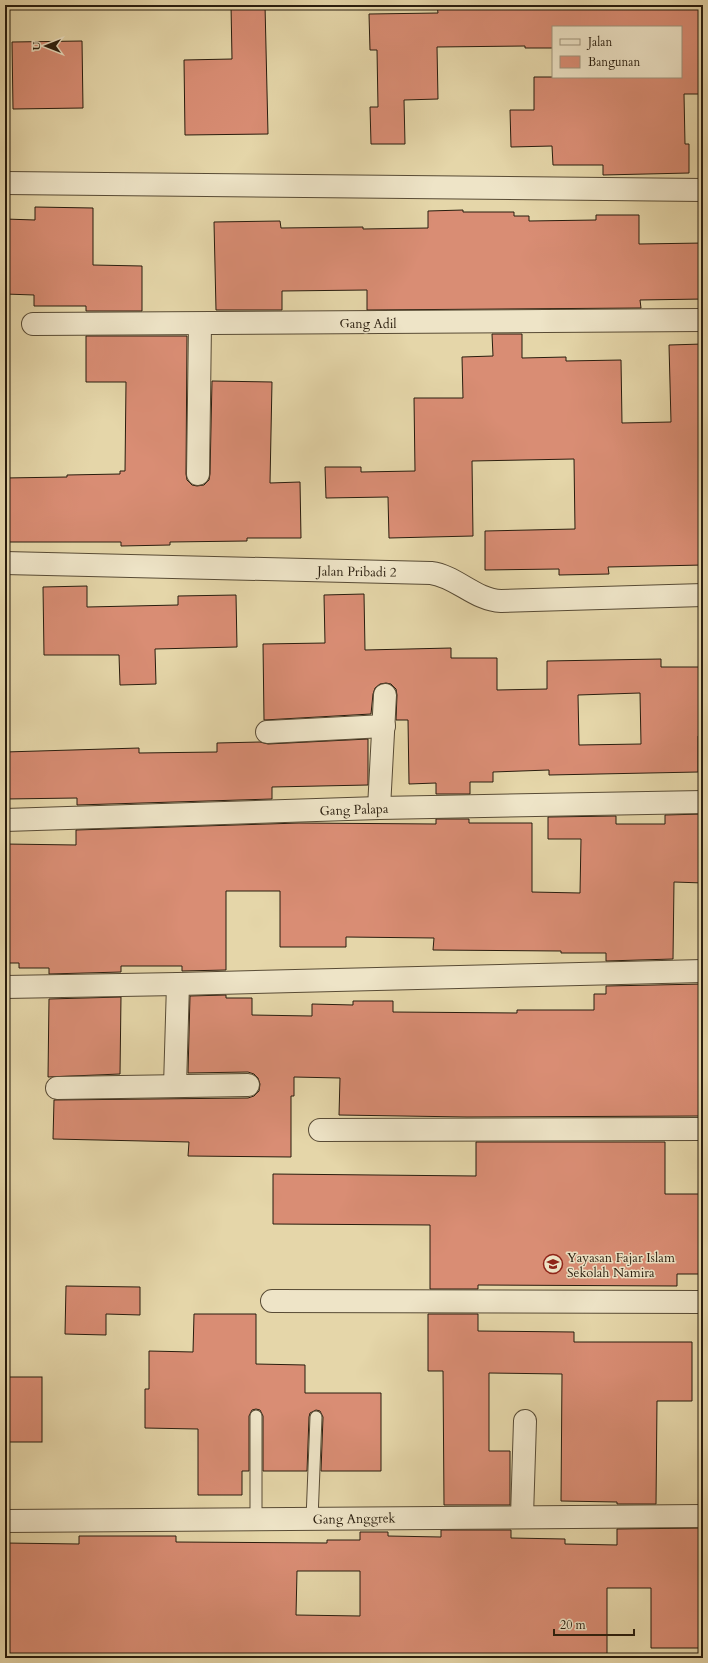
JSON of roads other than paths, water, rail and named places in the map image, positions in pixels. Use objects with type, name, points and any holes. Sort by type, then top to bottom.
[{"type":"street","points":[[5,183],[703,190]]},
{"type":"street","name":"Gang Adil","points":[[33,324],[703,320]]},
{"type":"street","points":[[198,474],[200,324]]},
{"type":"street","name":"Jalan Pribadi 2","points":[[5,563],[431,573],[440,574],[492,601],[703,594]]},
{"type":"street","points":[[379,808],[385,695]]},
{"type":"street","points":[[267,732],[384,726]]},
{"type":"street","name":"Gang Palapa","points":[[5,820],[379,808],[703,802]]},
{"type":"street","points":[[5,986],[178,984],[703,971]]},
{"type":"street","points":[[175,1086],[178,984]]},
{"type":"street","points":[[57,1088],[248,1085]]},
{"type":"street","points":[[320,1130],[703,1129]]},
{"type":"street","points":[[272,1301],[703,1302]]},
{"type":"street","points":[[522,1516],[524,1421]]},
{"type":"street","name":"Gang Anggrek","points":[[5,1521],[522,1516],[703,1516]]},
{"type":"lane","points":[[256,1416],[256,1519]]},
{"type":"lane","points":[[312,1519],[316,1417]]},
{"type":"place","name":"Yayasan Fajar Islam Sekolah Namira","points":[[553,1264]]}]
